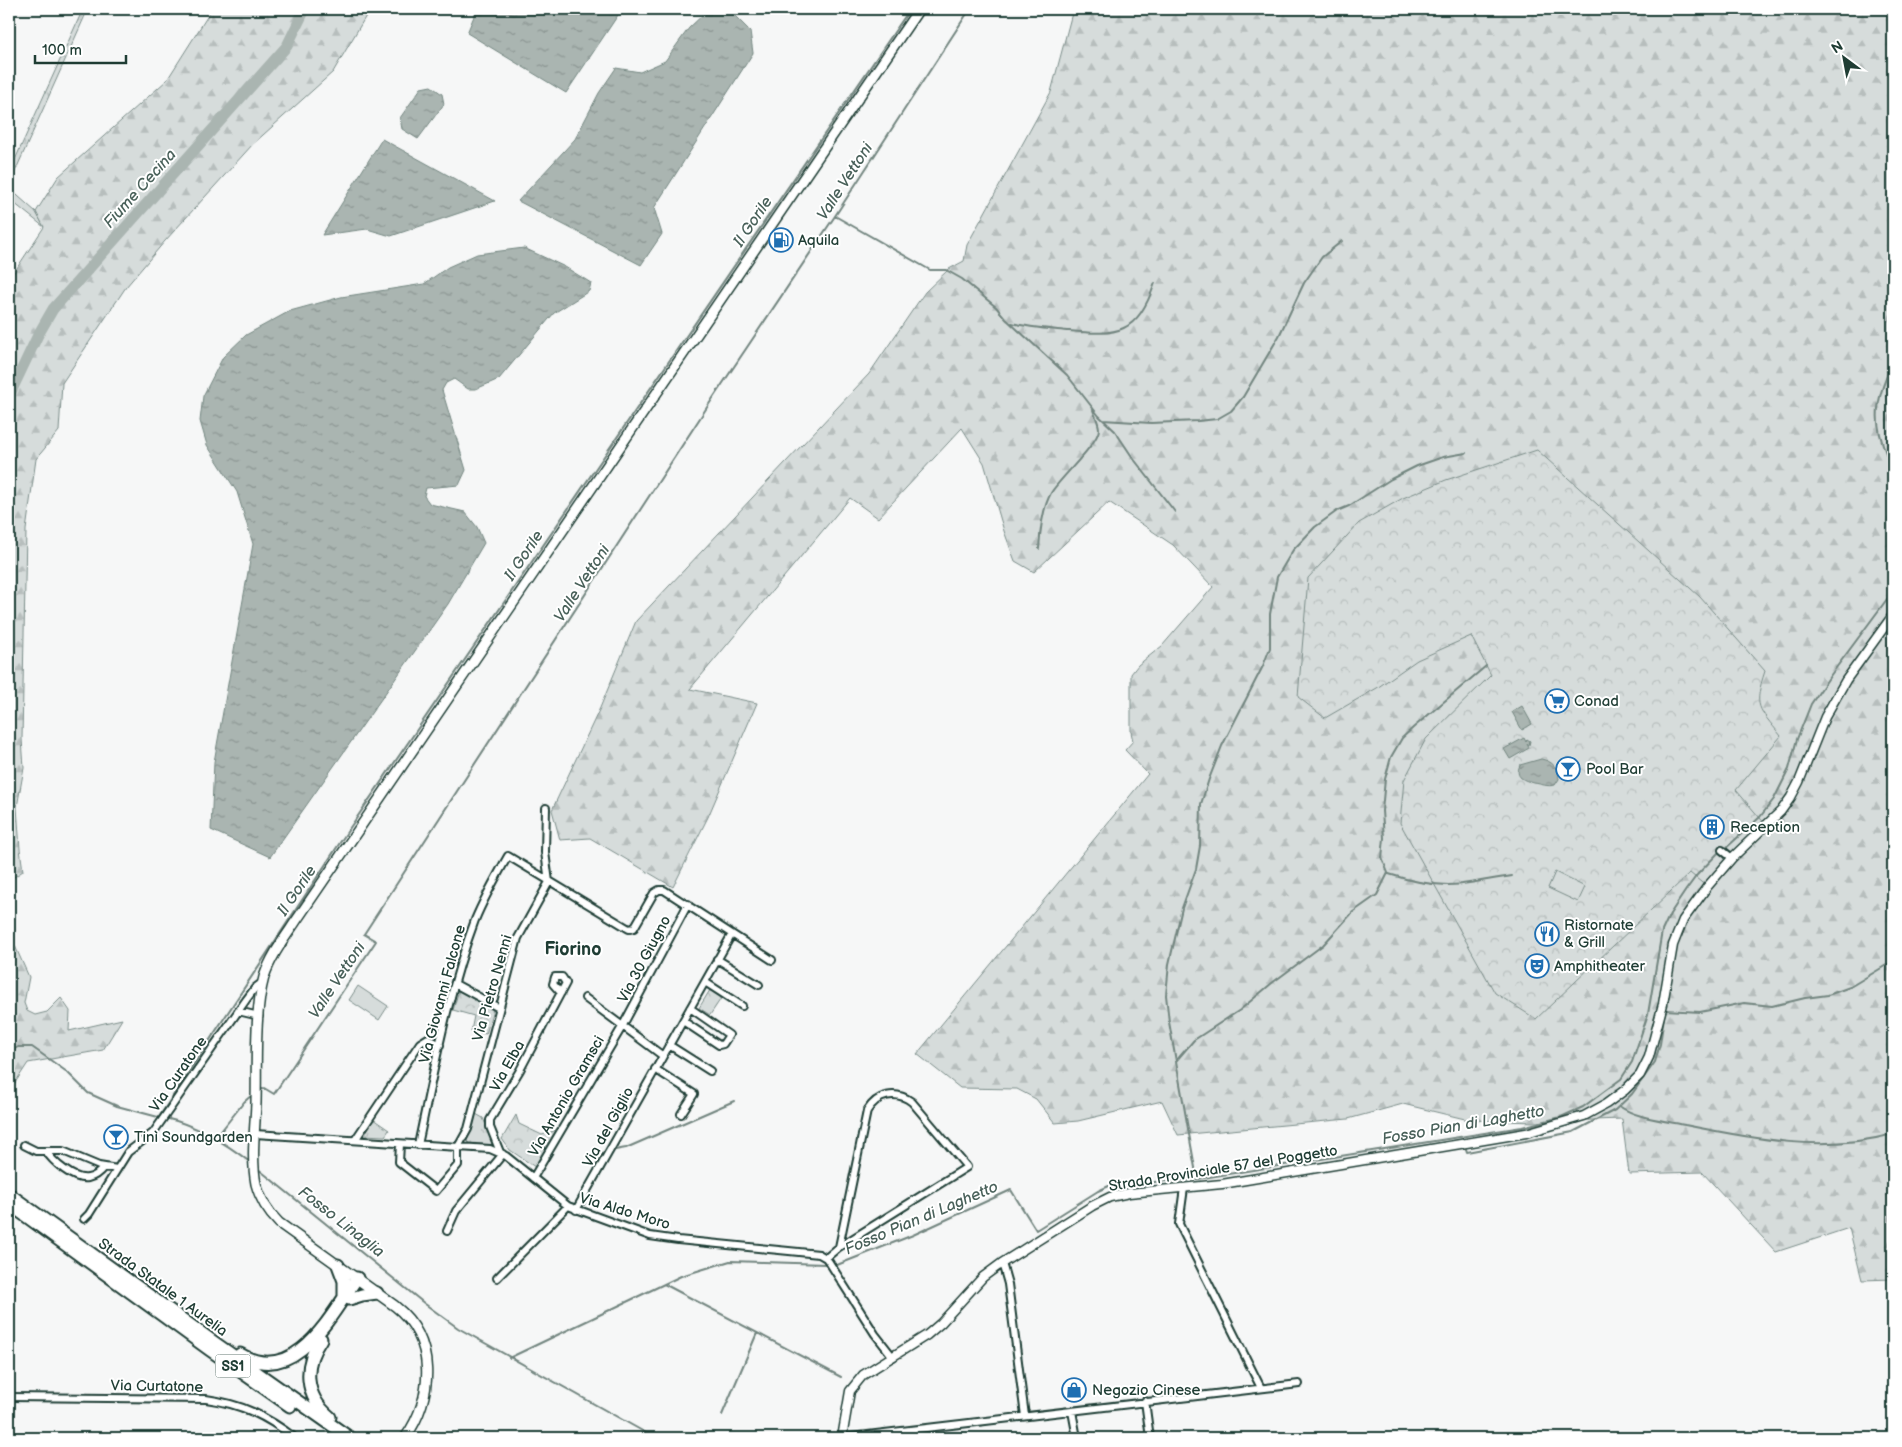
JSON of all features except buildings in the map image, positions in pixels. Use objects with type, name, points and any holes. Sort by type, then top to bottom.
[{"type":"highway","name":"Strada Statale 1 Aurelia","points":[[9,1194],[337,1434]]},
{"type":"highway","name":"Strada Statale 1 Aurelia","points":[[9,1203],[210,1350],[337,1434],[350,1438]]},
{"type":"highway","points":[[338,1265],[344,1281],[347,1298]]},
{"type":"highway","points":[[337,1434],[332,1419],[312,1395],[308,1371],[318,1344],[359,1280]]},
{"type":"highway","points":[[215,1343],[223,1342],[252,1360],[265,1362],[287,1359],[300,1352],[311,1342],[347,1298],[377,1293]]},
{"type":"main road","points":[[405,1438],[420,1414],[427,1384],[426,1363],[421,1343],[409,1321],[399,1310],[377,1293],[279,1223],[261,1198],[255,1176],[254,1154],[259,1016],[263,982],[270,962],[919,9]]},
{"type":"street","name":"Strada Provinciale 57 del Poggetto","points":[[842,1438],[850,1391],[863,1375],[935,1329],[983,1277],[1002,1263],[1092,1206],[1110,1197],[1129,1193],[1222,1184],[1526,1133],[1584,1116],[1606,1104],[1625,1090],[1646,1067],[1678,930],[1726,854],[1781,811],[1791,798],[1825,717],[1846,680],[1893,615]]},
{"type":"street","points":[[546,808],[545,852],[549,882],[632,929],[654,893],[664,890],[772,960]]},
{"type":"street","name":"Via Giovanni Falcone","points":[[418,1145],[455,984],[475,921],[486,895],[508,856],[549,882]]},
{"type":"street","name":"Via Pietro Nenni","points":[[400,1144],[400,1162],[436,1191],[458,1165],[458,1147],[468,1128],[518,938],[549,882]]},
{"type":"street","name":"Via 30 Giugno","points":[[622,1027],[688,904]]},
{"type":"street","name":"Via del Giglio","points":[[576,1210],[732,934]]},
{"type":"street","points":[[718,959],[759,985]]},
{"type":"street","name":"Via Curatone","points":[[84,1219],[128,1152],[150,1135],[238,1011],[255,988],[263,982]]},
{"type":"street","points":[[704,982],[742,1006]]},
{"type":"street","points":[[455,984],[499,1008]]},
{"type":"street","name":"Via Elba","points":[[501,1153],[490,1127],[490,1120],[520,1070],[561,993]]},
{"type":"street","points":[[585,998],[663,1056]]},
{"type":"street","points":[[683,1021],[719,1044],[723,1044],[729,1035],[690,1008]]},
{"type":"street","points":[[238,1011],[259,1016]]},
{"type":"street","name":"Via Antonio Gramsci","points":[[533,1178],[622,1027]]},
{"type":"street","points":[[355,1140],[420,1043],[428,1038],[440,1045]]},
{"type":"street","points":[[669,1045],[710,1071]]},
{"type":"street","points":[[655,1070],[694,1094],[681,1114]]},
{"type":"street","points":[[838,1247],[866,1111],[873,1102],[883,1096],[893,1094],[904,1097],[912,1102],[967,1167],[838,1247],[826,1258],[875,1334],[893,1357]]},
{"type":"street","name":"Via Aldo Moro","points":[[255,1134],[490,1149],[501,1153],[568,1206],[650,1236],[811,1252],[826,1258]]},
{"type":"street","points":[[24,1145],[31,1150],[63,1151],[104,1168],[117,1169]]},
{"type":"street","points":[[46,1151],[58,1166],[80,1178],[88,1178],[104,1168]]},
{"type":"street","points":[[447,1231],[456,1211],[501,1153]]},
{"type":"street","points":[[1184,1188],[1179,1224],[1261,1388]]},
{"type":"street","points":[[497,1278],[568,1206]]},
{"type":"street","points":[[1002,1263],[1008,1284],[1025,1416]]},
{"type":"street","points":[[842,1438],[1299,1384]]},
{"type":"street","name":"Via Curtatone","points":[[9,1397],[182,1398],[222,1401],[254,1412],[296,1438]]},
{"type":"street","points":[[1145,1401],[1150,1438]]},
{"type":"street","points":[[1072,1411],[1077,1438]]},
{"type":"green space","points":[[83,9],[88,9],[9,185],[9,173]]},
{"type":"green space","points":[[212,9],[370,9],[333,72],[253,144],[126,287],[62,383],[59,431],[36,459],[26,530],[22,739],[24,768],[17,807],[23,871],[11,879],[9,883],[9,280],[44,227],[36,212],[58,177],[167,80]]},
{"type":"green space","points":[[1071,9],[1893,9],[1893,1279],[1862,1280],[1849,1228],[1776,1252],[1702,1172],[1629,1174],[1622,1119],[1536,1122],[1469,1120],[1403,1104],[1348,1119],[1178,1135],[1162,1101],[1078,1121],[1055,1123],[1036,1099],[1017,1089],[960,1088],[917,1054],[1148,774],[1125,750],[1133,741],[1131,732],[1131,674],[1138,665],[1162,646],[1213,587],[1173,545],[1109,502],[1034,572],[1015,561],[984,463],[962,428],[878,518],[850,498],[690,689],[757,703],[708,817],[673,887],[590,838],[560,840],[552,810],[600,708],[636,621],[869,374],[925,292],[949,269],[964,261],[967,245],[1051,92],[1072,13]]},
{"type":"green space","points":[[9,188],[36,212],[44,227],[9,199]]},
{"type":"green space","points":[[1537,450],[1700,597],[1765,671],[1759,693],[1760,706],[1767,719],[1781,736],[1736,790],[1766,825],[1707,887],[1690,873],[1536,1019],[1495,993],[1400,823],[1404,780],[1426,739],[1491,675],[1471,636],[1417,660],[1377,688],[1325,718],[1298,697],[1308,578],[1359,523],[1403,498],[1446,480]]},
{"type":"green space","points":[[1555,872],[1585,887],[1578,902],[1548,888]]},
{"type":"green space","points":[[9,923],[11,937],[29,977],[24,1003],[27,1011],[35,1015],[47,1012],[61,998],[70,1011],[69,1031],[122,1019],[103,1050],[28,1063],[9,1092]]},
{"type":"green space","points":[[358,986],[388,1006],[379,1020],[349,1000]]},
{"type":"green space","points":[[459,990],[493,1009],[486,1034],[471,1031],[474,1016],[453,1010]]},
{"type":"green space","points":[[710,990],[722,997],[710,1015],[699,1008]]},
{"type":"green space","points":[[476,1114],[483,1118],[493,1142],[491,1145],[469,1143],[467,1141]]},
{"type":"green space","points":[[516,1115],[519,1124],[542,1135],[559,1129],[535,1167],[510,1150],[502,1139]]},
{"type":"green space","points":[[373,1119],[389,1130],[385,1136],[363,1135]]},
{"type":"water","points":[[477,9],[622,9],[566,93],[467,33]]},
{"type":"water","points":[[708,10],[729,10],[750,31],[753,53],[654,208],[662,234],[641,265],[518,201],[575,139],[599,93],[616,68],[640,72],[665,61],[689,28]]},
{"type":"water","points":[[431,86],[442,94],[444,104],[418,139],[402,129],[400,118],[421,88]]},
{"type":"water","points":[[382,139],[495,201],[391,236],[367,229],[322,235]]},
{"type":"water","points":[[524,248],[565,267],[591,283],[589,291],[554,313],[499,379],[476,389],[468,389],[454,379],[446,383],[442,390],[466,470],[459,485],[426,488],[424,496],[430,504],[465,512],[477,527],[484,543],[448,604],[270,857],[211,830],[214,762],[253,544],[237,492],[207,445],[200,421],[203,396],[223,357],[246,335],[290,311],[341,297],[424,284],[448,267],[477,254]]},
{"type":"water","points":[[1522,706],[1532,724],[1522,730],[1512,712]]},
{"type":"water","points":[[1524,738],[1526,742],[1527,739],[1530,741],[1529,745],[1527,744],[1529,748],[1510,759],[1504,749]]},
{"type":"water","points":[[1541,759],[1548,761],[1556,768],[1559,779],[1555,785],[1547,786],[1534,783],[1519,776],[1518,769],[1520,765]]},
{"type":"waterway","name":"Fiume Cecina","points":[[9,396],[38,335],[53,309],[287,46],[305,9]]},
{"type":"waterway","name":"Il Gorile","points":[[159,1117],[347,832],[910,9]]},
{"type":"waterway","name":"Valle Vettoni","points":[[260,1091],[264,1088],[274,1094],[376,941],[364,934],[715,395],[970,9]]},
{"type":"waterway","points":[[835,216],[930,270],[946,270],[962,279],[996,307],[1006,319],[1067,375],[1099,416],[1115,431],[1133,458],[1175,512]]},
{"type":"waterway","points":[[1103,420],[1151,423],[1198,421],[1217,419],[1231,411],[1243,397],[1279,336],[1304,283],[1322,257],[1342,241]]},
{"type":"waterway","points":[[1012,323],[1040,328],[1101,333],[1124,328],[1141,313],[1155,283]]},
{"type":"waterway","points":[[1893,362],[1878,404],[1879,428],[1886,454],[1893,470]]},
{"type":"waterway","points":[[1039,549],[1044,513],[1051,493],[1086,452],[1097,435],[1099,427],[1093,410]]},
{"type":"waterway","points":[[1197,1179],[1169,1022],[1166,995],[1169,964],[1182,908],[1196,869],[1200,846],[1201,804],[1222,746],[1263,666],[1270,648],[1270,614],[1277,577],[1293,550],[1315,527],[1337,511],[1349,506],[1391,479],[1417,466],[1443,457],[1466,453]]},
{"type":"waterway","name":"Fosso Pian di Laghetto","points":[[1725,849],[1760,817],[1774,799],[1789,769],[1797,739],[1811,704],[1893,591]]},
{"type":"waterway","points":[[1176,1061],[1194,1040],[1240,1010],[1272,983],[1323,945],[1353,912],[1377,895],[1388,873],[1382,858],[1384,838],[1382,811],[1385,779],[1391,757],[1402,738],[1486,666]]},
{"type":"waterway","name":"Fosso Pian di Laghetto","points":[[837,1265],[913,1235],[1011,1190],[1036,1230],[1098,1191],[1111,1185],[1197,1179],[1522,1127],[1561,1117],[1583,1107],[1621,1079],[1632,1062],[1648,1014],[1662,931],[1670,914],[1686,890],[1697,875],[1720,851]]},
{"type":"waterway","points":[[1389,874],[1418,882],[1449,885],[1512,876]]},
{"type":"waterway","points":[[1466,1149],[1467,1152],[1573,1132],[1615,1110],[1632,1094],[1655,1062],[1660,1044],[1665,1010],[1700,1012],[1744,1003],[1772,1006],[1828,995],[1850,987],[1893,961]]},
{"type":"waterway","name":"Fosso Linaglia","points":[[9,1052],[18,1047],[32,1047],[67,1072],[88,1093],[117,1106],[158,1117]]},
{"type":"waterway","name":"Valle Vettoni","points":[[214,1140],[244,1102],[253,1094]]},
{"type":"waterway","points":[[615,1150],[626,1148],[734,1101]]},
{"type":"waterway","points":[[1619,1106],[1634,1114],[1651,1118],[1737,1135],[1789,1142],[1841,1143],[1893,1134]]},
{"type":"waterway","name":"Fosso Linaglia","points":[[165,1118],[188,1125],[211,1136],[251,1163]]},
{"type":"waterway","points":[[214,1140],[249,1135]]},
{"type":"waterway","name":"Fosso Linaglia","points":[[257,1168],[425,1304],[458,1328],[655,1438]]},
{"type":"waterway","name":"Fosso Pian di Laghetto","points":[[509,1358],[681,1276],[730,1261],[825,1264]]},
{"type":"waterway","points":[[664,1284],[841,1377]]},
{"type":"waterway","points":[[722,1415],[757,1333]]},
{"type":"place","name":"Aquila","points":[[781,240]]},
{"type":"place","name":"Conad","points":[[1557,701]]},
{"type":"place","name":"Pool Bar","points":[[1568,769]]},
{"type":"place","name":"Reception","points":[[1712,827]]},
{"type":"place","name":"Ristornate & Grill","points":[[1547,934]]},
{"type":"place","name":"Amphitheater","points":[[1537,966]]},
{"type":"place","name":"Tinì Soundgarden","points":[[116,1137]]},
{"type":"place","name":"Negozio Cinese","points":[[1074,1390]]},
{"type":"district","name":"Fiorino","points":[[573,949]]}]
